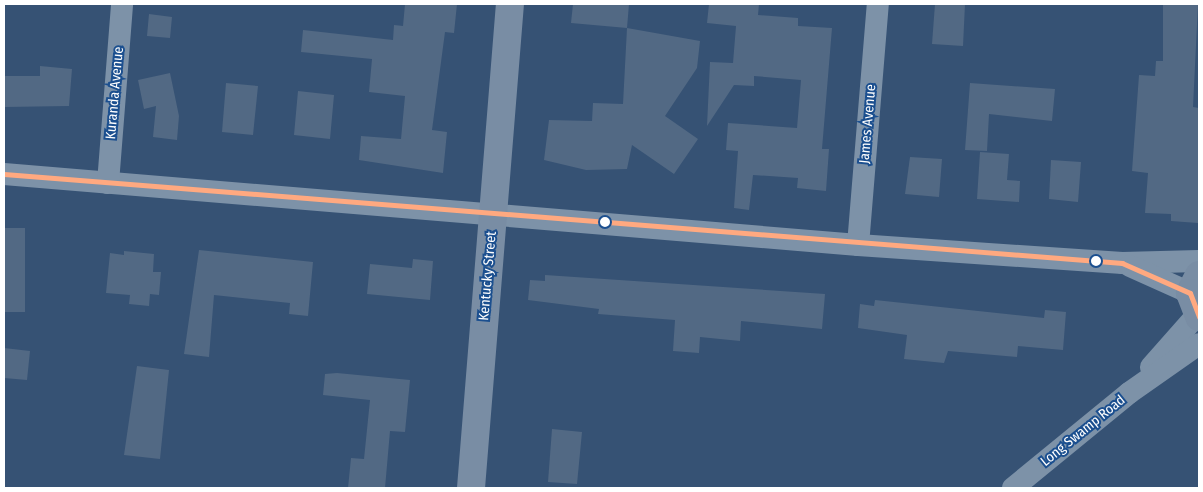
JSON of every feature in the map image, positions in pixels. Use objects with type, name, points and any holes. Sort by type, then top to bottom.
[{"type":"street","name":"Kuranda Avenue","points":[[108,183],[122,4]]},
{"type":"street","name":"Kentucky Street","points":[[471,488],[510,4]]},
{"type":"street","name":"James Avenue","points":[[858,245],[878,4]]},
{"type":"street","points":[[4,174],[494,213],[858,245],[1122,263],[1199,262]]},
{"type":"street","points":[[1122,263],[1196,300]]},
{"type":"street","name":"Long Swamp Road","points":[[1129,393],[1196,300]]},
{"type":"street","name":"Long Swamp Road","points":[[1013,488],[1129,393],[1199,344]]},
{"type":"building","points":[[405,4],[457,4],[454,33],[445,32],[432,130],[447,132],[443,173],[359,160],[361,136],[401,139],[405,96],[369,92],[372,59],[301,52],[303,30],[393,40],[394,25],[403,26]]},
{"type":"building","points":[[573,4],[629,4],[627,28],[571,23]]},
{"type":"building","points":[[709,4],[759,4],[758,15],[798,18],[798,26],[832,28],[822,149],[829,149],[826,191],[797,188],[798,178],[753,175],[749,210],[734,208],[738,151],[726,150],[728,123],[797,128],[801,80],[754,76],[754,86],[734,85],[707,126],[710,62],[733,63],[736,26],[707,23]]},
{"type":"building","points":[[935,4],[965,4],[963,46],[932,44]]},
{"type":"building","points":[[1163,4],[1198,4],[1193,107],[1199,108],[1198,223],[1171,221],[1171,214],[1145,213],[1148,173],[1132,171],[1139,75],[1155,76],[1156,61],[1163,61]]},
{"type":"building","points":[[149,14],[172,17],[170,38],[147,36]]},
{"type":"building","points":[[627,28],[700,41],[697,68],[665,116],[698,139],[674,174],[632,145],[627,169],[586,170],[544,160],[549,120],[592,121],[593,103],[623,104]]},
{"type":"building","points":[[40,66],[72,69],[69,106],[5,107],[4,76],[40,76]]},
{"type":"building","points":[[170,73],[179,116],[177,140],[153,137],[156,106],[144,109],[138,80]]},
{"type":"building","points":[[226,83],[258,86],[253,135],[222,132]]},
{"type":"building","points":[[970,83],[1055,89],[1052,121],[989,114],[987,151],[965,150]]},
{"type":"building","points":[[298,91],[334,95],[330,139],[294,135]]},
{"type":"building","points":[[980,152],[1009,154],[1007,180],[1020,181],[1019,202],[977,199]]},
{"type":"building","points":[[910,157],[942,159],[939,197],[905,194]]},
{"type":"building","points":[[1051,160],[1081,162],[1078,202],[1049,199]]},
{"type":"building","points":[[4,228],[25,228],[25,312],[4,312]]},
{"type":"building","points":[[199,250],[313,262],[308,316],[289,314],[290,303],[214,295],[209,357],[184,354]]},
{"type":"building","points":[[124,251],[154,254],[153,272],[161,272],[159,295],[150,294],[149,306],[129,304],[130,295],[106,293],[110,253],[124,255]]},
{"type":"building","points":[[413,259],[433,261],[430,300],[367,294],[370,264],[412,268]]},
{"type":"building","points":[[545,275],[825,294],[822,329],[741,321],[740,341],[700,337],[699,353],[673,351],[675,320],[598,314],[599,309],[528,300],[530,280],[545,281]]},
{"type":"building","points":[[875,300],[1044,318],[1045,310],[1066,312],[1063,350],[1018,346],[1017,357],[948,351],[944,363],[904,359],[907,335],[858,328],[860,304],[874,306]]},
{"type":"building","points":[[4,348],[30,351],[27,380],[4,378]]},
{"type":"building","points":[[137,366],[169,370],[160,459],[124,455]]},
{"type":"building","points":[[337,373],[410,380],[405,432],[390,431],[385,488],[348,488],[351,458],[364,459],[370,400],[323,395],[325,374]]},
{"type":"building","points":[[552,429],[582,432],[577,484],[548,482]]},
{"type":"transit line","points":[[4,174],[1122,263],[1190,293],[1199,317]]}]
